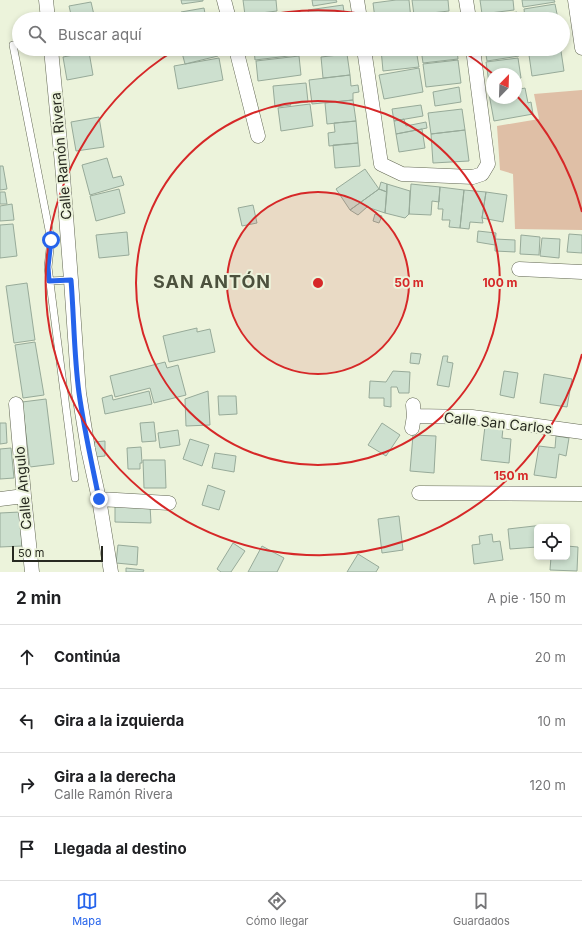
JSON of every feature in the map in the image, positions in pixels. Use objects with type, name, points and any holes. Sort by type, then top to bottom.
[{"type":"street","points":[[46,0],[47,12]]},
{"type":"street","points":[[224,0],[227,12]]},
{"type":"street","points":[[357,0],[359,12]]},
{"type":"street","points":[[466,0],[468,12]]},
{"type":"street","points":[[575,0],[582,48]]},
{"type":"street","name":"Calle Ramón Rivera","points":[[52,56],[62,164],[76,366],[88,448],[99,499],[111,572]]},
{"type":"street","points":[[238,56],[258,136]]},
{"type":"street","points":[[365,56],[381,164],[402,174],[473,177],[482,174],[488,164],[474,56]]},
{"type":"street","points":[[519,269],[582,272]]},
{"type":"street","name":"Calle Angulo","points":[[16,404],[32,572]]},
{"type":"street","name":"Calle San Carlos","points":[[413,416],[472,417],[582,432]]},
{"type":"street","points":[[419,493],[582,494]]},
{"type":"street","points":[[0,499],[24,496]]},
{"type":"street","points":[[99,499],[169,502]]},
{"type":"lane","points":[[15,56],[51,240],[48,267],[49,281],[75,478]]},
{"type":"lane","points":[[49,281],[71,280]]},
{"type":"shaded area","points":[[582,90],[582,230],[515,229],[513,174],[500,170],[497,126],[539,119],[534,94]]},
{"type":"building","points":[[181,0],[203,0],[203,1],[182,4]]},
{"type":"building","points":[[243,0],[276,0],[277,11],[245,12]]},
{"type":"building","points":[[312,0],[336,0],[337,2],[313,6]]},
{"type":"building","points":[[409,0],[410,12],[374,12],[373,3]]},
{"type":"building","points":[[412,0],[448,0],[449,11],[414,12]]},
{"type":"building","points":[[480,0],[513,0],[514,10],[482,12]]},
{"type":"building","points":[[522,0],[554,0],[555,2],[523,7]]},
{"type":"building","points":[[91,2],[93,12],[70,12],[69,6]]},
{"type":"building","points":[[555,4],[557,12],[524,12],[524,9]]},
{"type":"building","points":[[343,5],[344,12],[308,12],[308,10]]},
{"type":"building","points":[[204,8],[205,12],[181,12]]},
{"type":"building","points":[[90,56],[93,75],[67,80],[63,57]]},
{"type":"building","points":[[183,56],[218,56],[185,64]]},
{"type":"building","points":[[255,56],[289,56],[255,60]]},
{"type":"building","points":[[299,56],[301,75],[258,81],[256,61]]},
{"type":"building","points":[[347,56],[350,75],[323,78],[321,57]]},
{"type":"building","points":[[382,56],[417,56],[419,67],[383,71]]},
{"type":"building","points":[[422,56],[458,56],[458,59],[423,63]]},
{"type":"building","points":[[486,56],[519,56],[487,61]]},
{"type":"building","points":[[529,56],[562,56],[564,71],[532,76]]},
{"type":"building","points":[[219,58],[223,80],[178,89],[174,66]]},
{"type":"building","points":[[518,58],[520,68],[487,68],[486,62]]},
{"type":"building","points":[[458,60],[461,83],[426,87],[423,64]]},
{"type":"building","points":[[419,68],[423,92],[384,99],[379,75]]},
{"type":"building","points":[[350,75],[351,86],[358,85],[359,92],[353,93],[353,100],[312,104],[309,80]]},
{"type":"building","points":[[306,83],[308,102],[275,107],[273,86]]},
{"type":"building","points":[[459,87],[461,102],[435,106],[433,92]]},
{"type":"building","points":[[525,88],[528,103],[531,102],[533,114],[494,121],[491,104],[522,104],[522,89]]},
{"type":"building","points":[[353,100],[356,121],[327,124],[325,103]]},
{"type":"building","points":[[310,104],[313,126],[281,131],[278,108]]},
{"type":"building","points":[[421,105],[423,116],[394,121],[392,109]]},
{"type":"building","points":[[462,109],[465,130],[431,134],[428,113]]},
{"type":"building","points":[[99,117],[104,147],[76,151],[71,122]]},
{"type":"building","points":[[404,119],[406,126],[426,122],[427,128],[396,134],[394,121]]},
{"type":"building","points":[[356,121],[358,143],[329,146],[328,133],[335,132],[334,123]]},
{"type":"building","points":[[422,129],[425,148],[399,152],[396,134]]},
{"type":"building","points":[[465,130],[469,161],[433,163],[431,134]]},
{"type":"building","points":[[358,143],[360,166],[335,168],[333,145]]},
{"type":"building","points":[[107,158],[113,178],[121,176],[124,185],[90,195],[82,165]]},
{"type":"building","points":[[0,166],[3,166],[7,189],[0,190]]},
{"type":"building","points":[[365,169],[379,189],[350,210],[336,189]]},
{"type":"building","points":[[381,182],[387,184],[387,192],[379,189]]},
{"type":"building","points":[[387,184],[410,191],[409,214],[405,218],[385,213]]},
{"type":"building","points":[[411,184],[440,187],[439,202],[432,201],[431,215],[409,214]]},
{"type":"building","points":[[440,187],[464,190],[460,228],[449,227],[450,220],[442,220],[443,209],[438,209]]},
{"type":"building","points":[[119,189],[125,213],[96,221],[90,196]]},
{"type":"building","points":[[379,189],[387,192],[385,213],[367,207],[358,215],[350,210]]},
{"type":"building","points":[[464,190],[486,192],[482,218],[483,223],[470,222],[469,229],[460,228]]},
{"type":"building","points":[[0,192],[5,192],[7,204],[0,204]]},
{"type":"building","points":[[486,192],[507,195],[503,222],[482,218]]},
{"type":"building","points":[[12,204],[14,220],[0,221],[0,206]]},
{"type":"building","points":[[253,205],[257,223],[242,226],[238,208]]},
{"type":"building","points":[[375,214],[382,216],[379,223],[373,221]]},
{"type":"building","points":[[13,224],[17,256],[0,258],[0,225]]},
{"type":"building","points":[[478,231],[496,233],[495,245],[477,242]]},
{"type":"building","points":[[127,232],[129,255],[99,258],[96,235]]},
{"type":"building","points":[[569,234],[582,235],[582,253],[567,252]]},
{"type":"building","points":[[521,235],[540,237],[539,255],[520,254]]},
{"type":"building","points":[[542,238],[560,239],[559,258],[540,256]]},
{"type":"building","points":[[495,239],[515,240],[515,252],[495,251]]},
{"type":"building","points":[[27,283],[35,340],[14,343],[6,286]]},
{"type":"building","points":[[197,328],[197,332],[210,329],[215,352],[169,362],[163,336]]},
{"type":"building","points":[[35,342],[44,395],[23,398],[15,345]]},
{"type":"building","points":[[411,353],[421,354],[419,364],[410,363]]},
{"type":"building","points":[[443,356],[448,356],[447,362],[453,363],[449,387],[437,385]]},
{"type":"building","points":[[165,362],[167,368],[178,365],[186,395],[154,403],[150,388],[115,397],[110,376]]},
{"type":"building","points":[[393,371],[410,372],[409,393],[399,393],[397,387],[391,387],[391,407],[384,406],[384,398],[369,398],[370,381],[386,382]]},
{"type":"building","points":[[504,371],[518,373],[514,398],[500,395]]},
{"type":"building","points":[[544,374],[572,379],[567,407],[540,403]]},
{"type":"building","points":[[149,391],[152,404],[105,414],[102,398],[112,395],[113,400]]},
{"type":"building","points":[[208,391],[210,425],[186,426],[185,399]]},
{"type":"building","points":[[218,396],[236,396],[237,414],[219,415]]},
{"type":"building","points":[[46,399],[54,464],[30,467],[22,402]]},
{"type":"building","points":[[154,422],[156,441],[142,442],[140,423]]},
{"type":"building","points":[[0,423],[6,423],[7,443],[0,444]]},
{"type":"building","points":[[382,423],[400,435],[386,456],[368,445]]},
{"type":"building","points":[[485,426],[503,428],[502,438],[511,439],[509,463],[481,460]]},
{"type":"building","points":[[178,430],[180,445],[160,448],[158,433]]},
{"type":"building","points":[[413,435],[436,436],[434,473],[410,471]]},
{"type":"building","points":[[556,436],[569,438],[566,456],[559,454],[556,478],[534,475],[539,446],[555,448]]},
{"type":"building","points":[[190,439],[209,445],[202,466],[183,459]]},
{"type":"building","points":[[105,441],[105,456],[95,457],[94,442]]},
{"type":"building","points":[[141,447],[142,463],[140,463],[140,469],[128,469],[127,448]]},
{"type":"building","points":[[11,448],[14,478],[0,479],[0,449]]},
{"type":"building","points":[[215,453],[236,456],[234,472],[212,468]]},
{"type":"building","points":[[143,460],[165,460],[166,488],[144,488]]},
{"type":"building","points":[[208,485],[225,491],[219,510],[202,505]]},
{"type":"building","points":[[115,505],[150,505],[151,523],[115,522]]},
{"type":"building","points":[[20,512],[22,546],[0,547],[0,513]]},
{"type":"building","points":[[399,516],[403,550],[382,553],[378,519]]},
{"type":"building","points":[[534,526],[534,547],[510,549],[508,529]]},
{"type":"building","points":[[492,534],[493,542],[500,541],[503,560],[474,564],[472,545],[480,544],[479,536]]},
{"type":"building","points":[[233,543],[245,551],[231,572],[221,572],[217,569]]},
{"type":"building","points":[[118,545],[138,547],[137,565],[116,563]]},
{"type":"building","points":[[262,546],[284,558],[277,572],[248,572]]},
{"type":"building","points":[[570,546],[578,547],[577,571],[550,570],[551,560],[570,560]]},
{"type":"building","points":[[358,554],[379,567],[376,572],[347,572]]},
{"type":"building","points":[[126,568],[144,570],[143,572],[126,572]]},
{"type":"district","name":"SAN ANTÓN","points":[[212,282]]},
{"type":"route","points":[[51,240],[48,267],[49,281],[71,280],[76,366],[88,448],[99,499]]}]
